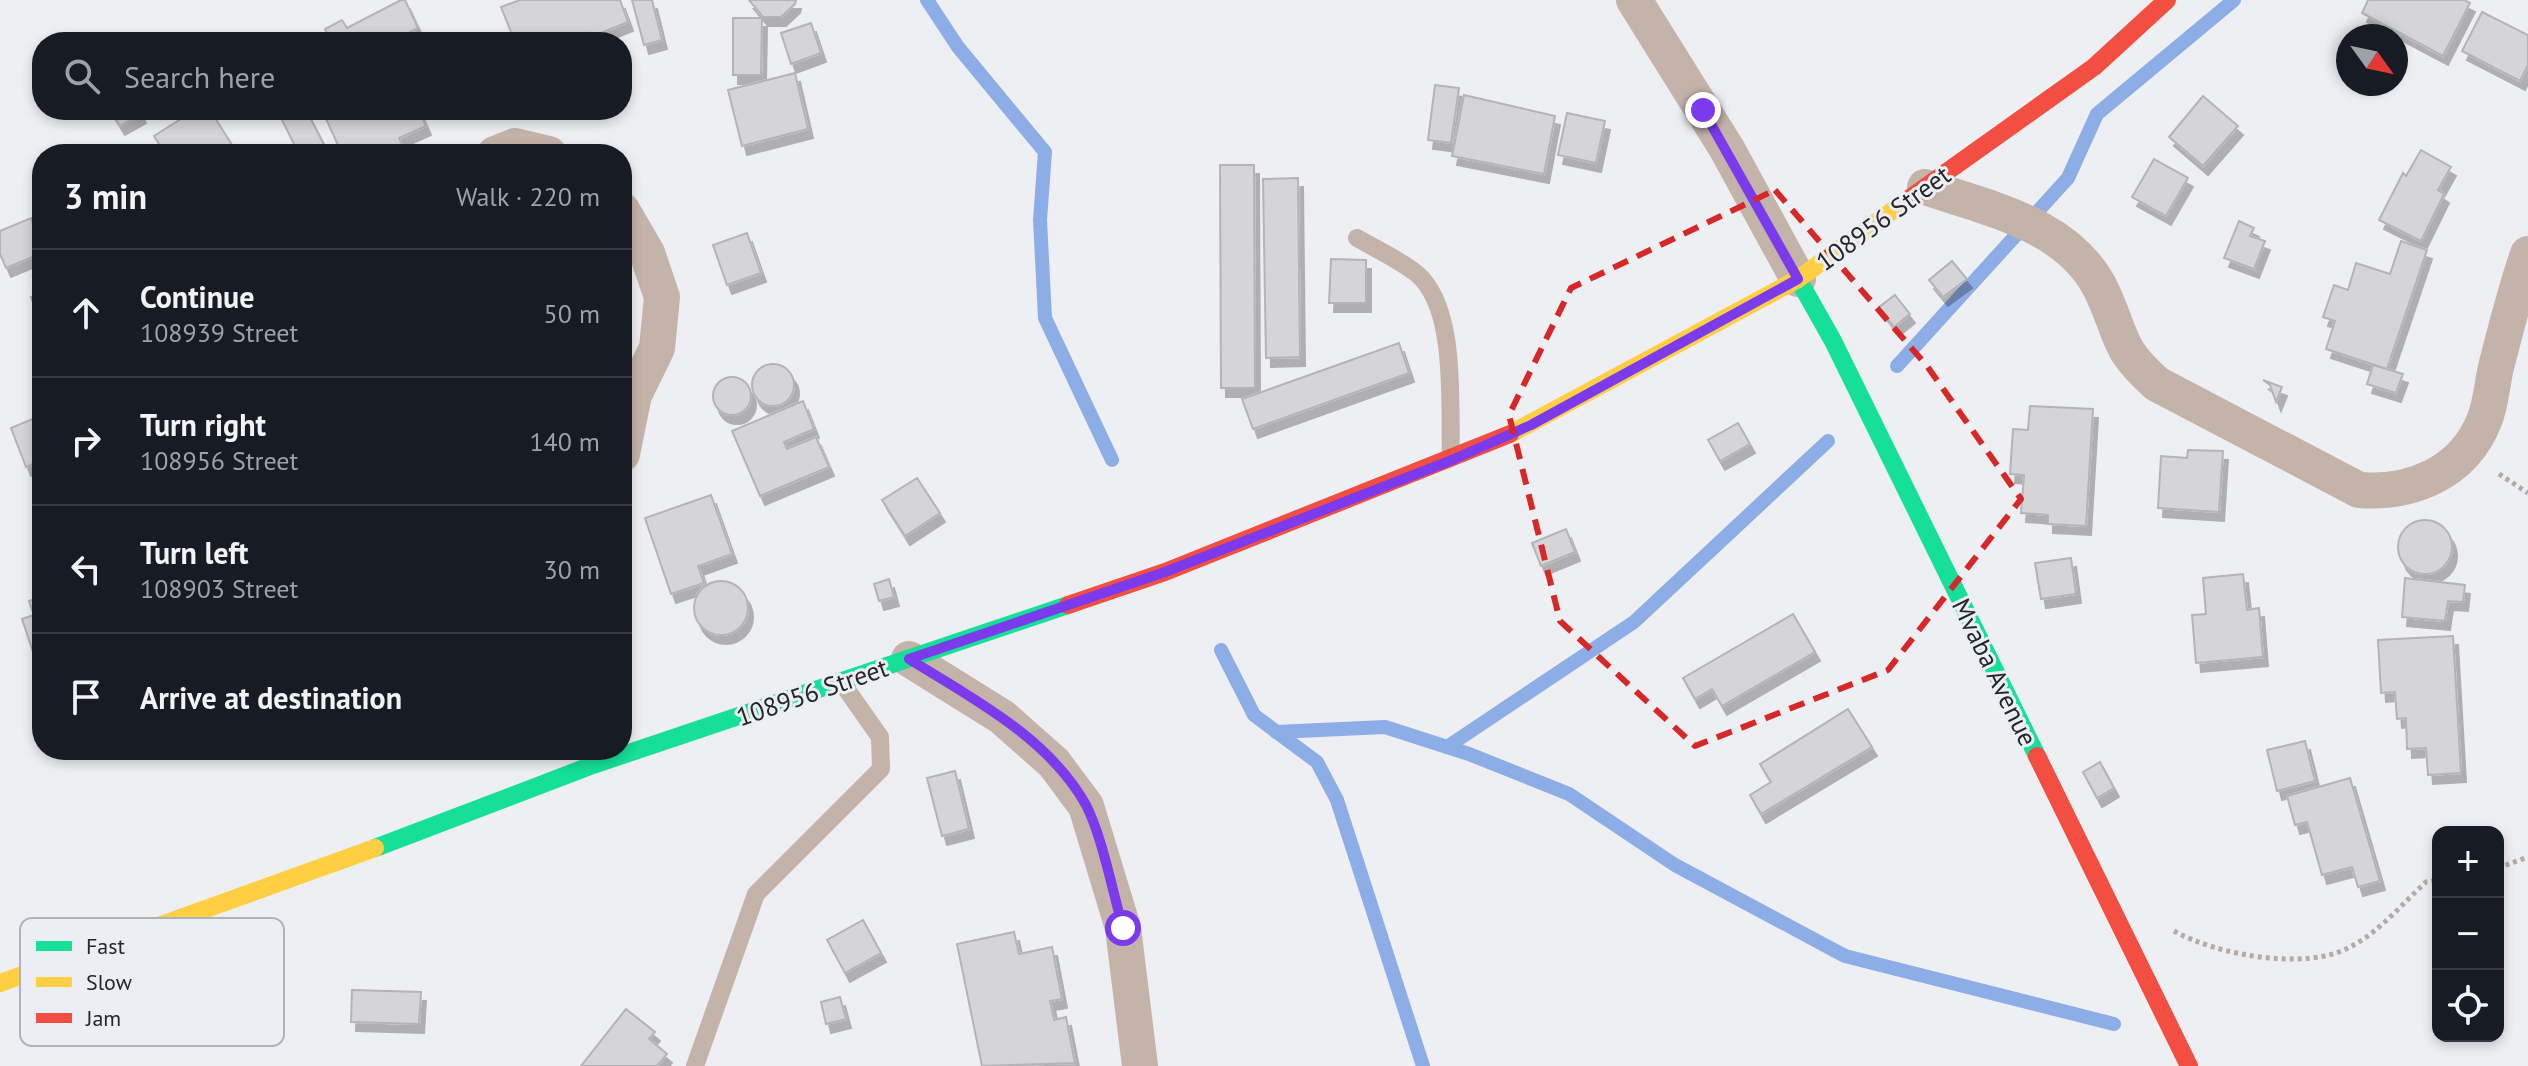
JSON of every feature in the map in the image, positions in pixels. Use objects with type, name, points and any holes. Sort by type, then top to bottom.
[{"type":"street","points":[[1634,0],[1727,149],[1798,279]]},
{"type":"street","name":"108956 Street","points":[[632,746],[842,683],[1165,572],[1452,460],[1544,419],[1798,279],[2094,67],[2167,0]]},
{"type":"street","points":[[1925,187],[2028,222],[2060,241],[2082,263],[2104,294],[2116,334],[2131,361],[2157,384],[2308,466],[2359,490],[2386,492],[2425,483],[2465,453],[2485,421],[2498,358],[2528,254]]},
{"type":"street","points":[[632,227],[647,253],[662,297],[657,348],[632,405]]},
{"type":"street","name":"Mvaba Avenue","points":[[1798,279],[1833,341],[2189,1066]]},
{"type":"street","points":[[909,659],[1002,717],[1054,763],[1086,806],[1123,928],[1140,1066]]},
{"type":"street","name":"108956 Street","points":[[182,918],[342,861],[587,760]]},
{"type":"street","name":"108956 Street","points":[[0,983],[20,976]]},
{"type":"lane","points":[[1357,238],[1416,273],[1431,289],[1442,315],[1452,460]]},
{"type":"lane","points":[[695,1066],[756,894],[881,769],[880,737],[842,683]]},
{"type":"path","points":[[2504,866],[2528,857]]},
{"type":"path","points":[[2168,927],[2208,948],[2298,959],[2350,947],[2426,882],[2432,881]]},
{"type":"highlighted area","points":[[1775,190],[1927,366],[2021,499],[1888,670],[1695,746],[1560,621],[1509,415],[1571,288]]},
{"type":"building","points":[[405,0],[418,28],[410,32],[326,32],[325,29],[342,20],[347,28]]},
{"type":"building","points":[[520,0],[620,0],[628,22],[603,32],[511,32],[501,7]]},
{"type":"building","points":[[632,0],[652,0],[662,40],[644,45]]},
{"type":"building","points":[[749,0],[796,0],[781,17],[763,17]]},
{"type":"building","points":[[2368,0],[2464,0],[2470,3],[2443,56],[2408,37],[2408,24],[2383,24],[2362,13]]},
{"type":"building","points":[[2482,12],[2528,35],[2528,65],[2520,81],[2462,51]]},
{"type":"building","points":[[733,18],[762,18],[761,75],[733,75]]},
{"type":"building","points":[[811,23],[821,53],[791,64],[781,33]]},
{"type":"building","points":[[795,73],[808,129],[742,146],[728,90]]},
{"type":"building","points":[[1435,85],[1459,88],[1451,143],[1428,140]]},
{"type":"building","points":[[1464,95],[1555,116],[1544,174],[1452,156]]},
{"type":"building","points":[[2203,96],[2238,126],[2203,166],[2169,137]]},
{"type":"building","points":[[1567,113],[1605,121],[1596,163],[1558,155]]},
{"type":"building","points":[[116,120],[130,120],[120,126]]},
{"type":"building","points":[[179,120],[216,120],[231,144],[159,144],[154,136]]},
{"type":"building","points":[[282,120],[311,120],[324,144],[294,144]]},
{"type":"building","points":[[327,120],[423,120],[426,126],[399,138],[402,144],[337,144]]},
{"type":"building","points":[[2421,150],[2451,167],[2438,190],[2444,194],[2421,241],[2379,220],[2403,173],[2406,176]]},
{"type":"building","points":[[2154,159],[2188,178],[2166,216],[2132,197]]},
{"type":"building","points":[[1220,165],[1254,165],[1255,388],[1221,388]]},
{"type":"building","points":[[1298,178],[1300,357],[1266,358],[1263,179]]},
{"type":"building","points":[[31,218],[32,257],[6,268],[0,254],[0,231]]},
{"type":"building","points":[[2239,221],[2254,228],[2250,236],[2265,241],[2254,269],[2224,258]]},
{"type":"building","points":[[747,233],[761,273],[727,285],[713,245]]},
{"type":"building","points":[[2401,241],[2427,250],[2387,369],[2326,349],[2335,321],[2323,317],[2334,285],[2348,290],[2356,263],[2390,274]]},
{"type":"building","points":[[1331,259],[1366,260],[1366,303],[1329,303]]},
{"type":"building","points":[[1952,261],[1967,279],[1943,297],[1929,280]]},
{"type":"building","points":[[1895,295],[1910,314],[1894,327],[1879,307]]},
{"type":"building","points":[[1399,343],[1409,373],[1253,429],[1242,399]]},
{"type":"building","points":[[773,364],[788,370],[794,385],[788,400],[773,406],[758,400],[752,385],[758,370]]},
{"type":"building","points":[[2373,365],[2403,374],[2396,393],[2367,384]]},
{"type":"building","points":[[732,377],[746,382],[751,396],[746,410],[732,415],[718,410],[713,396],[718,382]]},
{"type":"building","points":[[2263,380],[2282,387],[2276,402],[2270,385]]},
{"type":"building","points":[[803,401],[814,429],[784,442],[787,449],[816,437],[829,467],[760,496],[732,431]]},
{"type":"building","points":[[2030,406],[2093,409],[2086,526],[2048,524],[2048,515],[2021,513],[2024,475],[2010,474],[2013,429],[2028,430]]},
{"type":"building","points":[[32,419],[32,464],[26,467],[11,428]]},
{"type":"building","points":[[1738,423],[1750,444],[1720,461],[1708,440]]},
{"type":"building","points":[[2188,450],[2223,451],[2219,512],[2158,508],[2161,456],[2187,458]]},
{"type":"building","points":[[917,478],[940,513],[905,536],[882,500]]},
{"type":"building","points":[[711,495],[732,554],[698,566],[704,583],[671,594],[645,518]]},
{"type":"building","points":[[2425,520],[2444,528],[2452,547],[2444,566],[2425,574],[2406,566],[2398,547],[2406,528]]},
{"type":"building","points":[[1566,529],[1575,552],[1541,566],[1532,543]]},
{"type":"building","points":[[2071,558],[2076,594],[2041,599],[2035,563]]},
{"type":"building","points":[[2243,574],[2247,610],[2259,608],[2263,657],[2196,663],[2192,615],[2206,614],[2203,578]]},
{"type":"building","points":[[2405,578],[2465,585],[2463,602],[2448,601],[2445,621],[2402,617]]},
{"type":"building","points":[[889,579],[894,597],[879,601],[874,584]]},
{"type":"building","points":[[721,581],[740,589],[748,608],[740,627],[721,635],[702,627],[694,608],[702,589]]},
{"type":"building","points":[[1793,614],[1815,652],[1722,706],[1712,689],[1695,699],[1683,678]]},
{"type":"building","points":[[32,616],[32,649],[22,619]]},
{"type":"building","points":[[2453,636],[2461,773],[2428,775],[2426,748],[2407,749],[2406,718],[2397,719],[2395,692],[2381,693],[2378,640]]},
{"type":"building","points":[[1848,709],[1872,747],[1761,814],[1750,795],[1771,782],[1760,764]]},
{"type":"building","points":[[2305,741],[2315,781],[2277,791],[2267,750]]},
{"type":"building","points":[[2100,762],[2114,788],[2097,798],[2083,772]]},
{"type":"building","points":[[955,771],[969,829],[942,836],[927,778]]},
{"type":"building","points":[[2350,778],[2380,881],[2358,887],[2352,867],[2322,875],[2307,822],[2295,825],[2287,796]]},
{"type":"building","points":[[863,920],[881,953],[845,973],[827,940]]},
{"type":"building","points":[[1014,932],[1019,954],[1052,947],[1062,999],[1050,1001],[1054,1020],[1066,1017],[1075,1063],[982,1066],[957,944]]},
{"type":"building","points":[[352,990],[421,992],[419,1024],[351,1022]]},
{"type":"building","points":[[840,997],[846,1019],[826,1024],[821,1002]]},
{"type":"building","points":[[626,1009],[655,1032],[649,1039],[667,1054],[657,1066],[581,1066]]},
{"type":"waterway","points":[[927,0],[958,47],[1045,152],[1040,220],[1045,318],[1112,460]]},
{"type":"waterway","points":[[1897,366],[2068,178],[2097,114],[2234,0]]},
{"type":"waterway","points":[[1447,747],[1634,622],[1828,441]]},
{"type":"waterway","points":[[1221,650],[1254,715],[1317,762],[1337,800],[1423,1066]]},
{"type":"waterway","points":[[1276,732],[1385,727],[1469,754],[1569,794],[1675,865],[1845,956],[2114,1024]]},
{"type":"traffic: fast","points":[[1798,279],[1833,341],[2037,756]]},
{"type":"traffic: fast","points":[[632,752],[1068,605]]},
{"type":"traffic: fast","points":[[375,848],[608,760]]},
{"type":"traffic: slow","points":[[1510,434],[1798,279],[1910,198]]},
{"type":"traffic: slow","points":[[181,918],[375,848]]},
{"type":"traffic: slow","points":[[0,983],[20,976]]},
{"type":"traffic: jam","points":[[1910,198],[2094,67],[2167,0]]},
{"type":"traffic: jam","points":[[1068,605],[1165,572],[1510,434]]},
{"type":"traffic: jam","points":[[2037,756],[2189,1066]]},
{"type":"route","points":[[1123,928],[1086,806],[1054,763],[1002,717],[909,659],[1165,572],[1452,460],[1531,425],[1798,279],[1703,110]]}]
